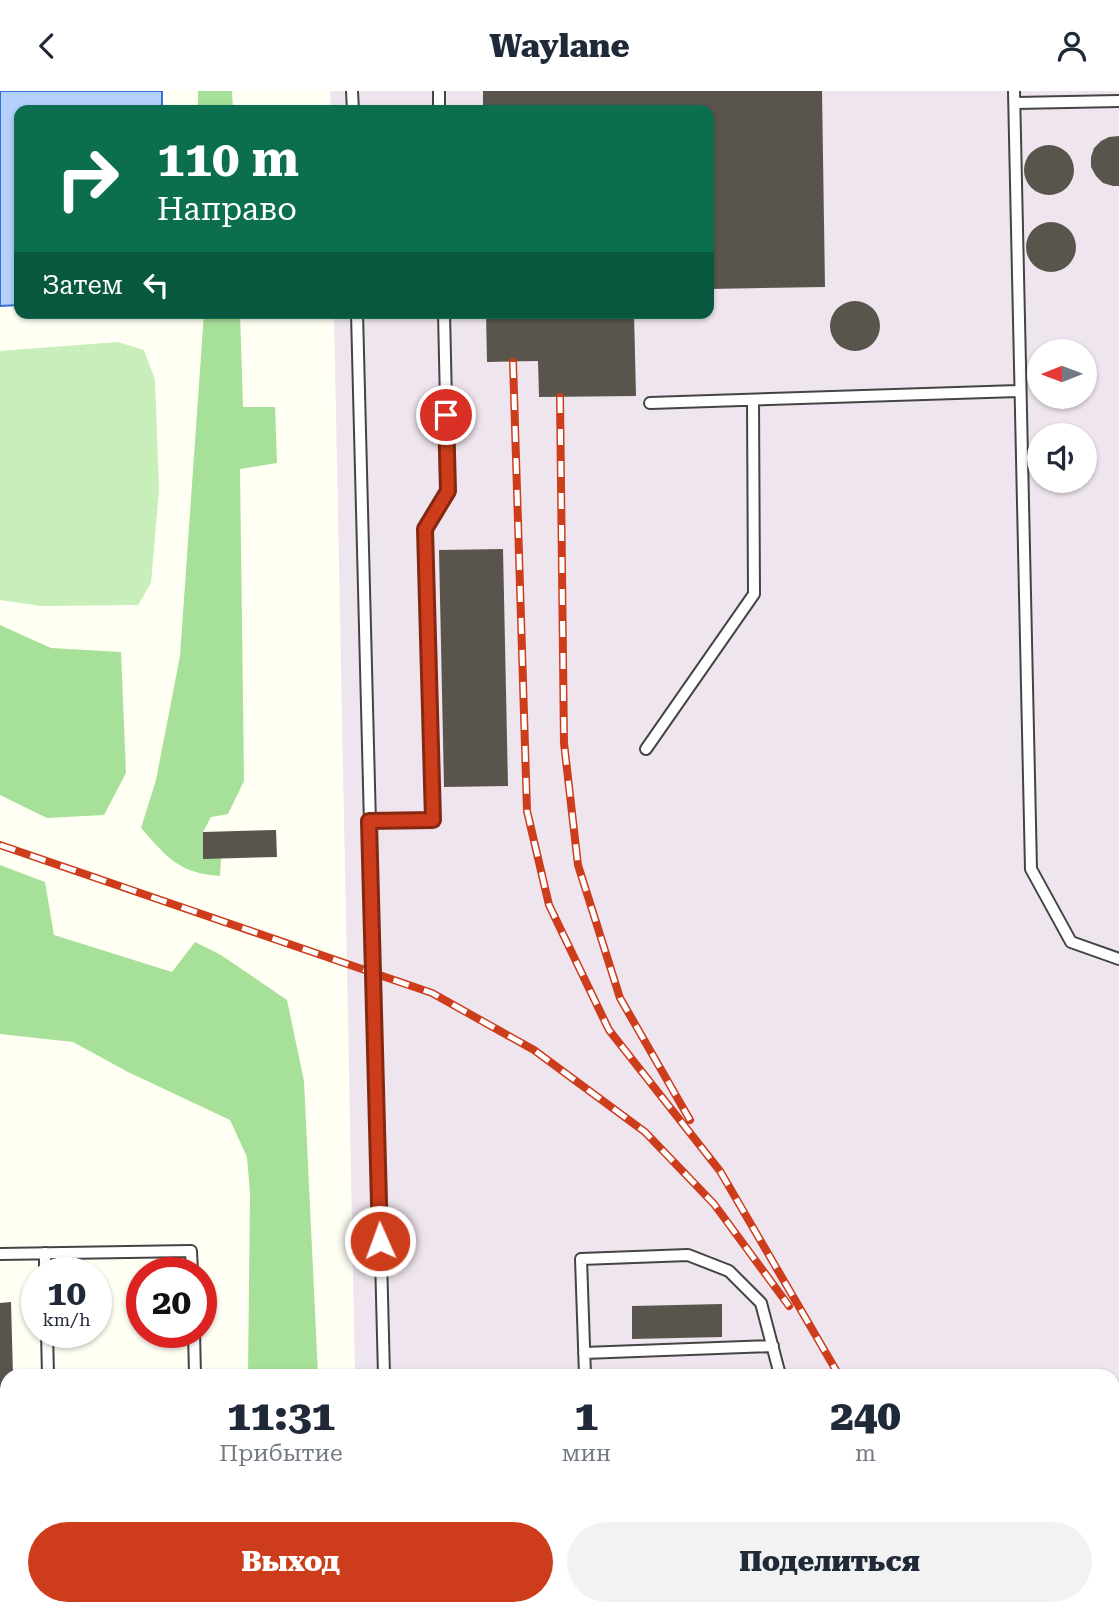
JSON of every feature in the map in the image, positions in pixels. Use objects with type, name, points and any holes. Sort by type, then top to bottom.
[{"type":"lane","points":[[1014,91],[1031,869],[1071,941],[1119,959]]},
{"type":"lane","points":[[1015,103],[1119,101]]},
{"type":"lane","points":[[357,319],[384,1369]]},
{"type":"lane","points":[[369,821],[433,820],[425,529],[448,491],[444,319]]},
{"type":"lane","points":[[650,403],[1020,391]]},
{"type":"lane","points":[[646,749],[754,594],[753,400]]},
{"type":"lane","points":[[0,1254],[191,1251],[191,1257]]},
{"type":"lane","points":[[585,1369],[581,1259],[688,1255],[729,1271],[761,1303],[779,1369]]},
{"type":"lane","points":[[584,1353],[773,1346]]},
{"type":"lane","points":[[47,1348],[48,1369]]},
{"type":"lane","points":[[194,1348],[195,1369]]},
{"type":"shaded area","points":[[330,91],[1119,91],[1119,1369],[355,1369],[334,319],[714,319],[714,105],[331,105]]},
{"type":"green space","points":[[198,91],[232,91],[233,105],[198,105]]},
{"type":"green space","points":[[204,319],[240,319],[243,407],[275,407],[277,463],[240,469],[244,781],[228,814],[211,817],[203,832],[203,858],[221,858],[220,876],[194,871],[174,862],[141,828],[156,780],[180,656]]},
{"type":"green space","points":[[118,342],[144,350],[155,380],[159,490],[151,583],[138,605],[41,606],[0,600],[0,351]]},
{"type":"green space","points":[[0,625],[51,648],[121,652],[126,773],[104,815],[47,818],[0,795]]},
{"type":"green space","points":[[0,865],[45,882],[54,935],[172,972],[195,942],[221,955],[287,1000],[304,1081],[318,1369],[248,1369],[250,1193],[247,1157],[230,1120],[128,1072],[73,1042],[0,1034]]},
{"type":"water","points":[[0,91],[162,91],[162,105],[14,105],[14,305],[0,306]]},
{"type":"building","points":[[483,91],[822,91],[825,287],[714,289],[714,105],[483,105]]},
{"type":"building","points":[[1119,136],[1119,186],[1113,186],[1103,183],[1096,176],[1091,167],[1091,157],[1094,148],[1101,141]]},
{"type":"building","points":[[1049,145],[1067,152],[1074,170],[1067,188],[1049,195],[1031,188],[1024,170],[1031,152]]},
{"type":"building","points":[[1051,222],[1069,229],[1076,247],[1069,265],[1051,272],[1033,265],[1026,247],[1033,229]]},
{"type":"building","points":[[855,301],[873,308],[880,326],[873,344],[855,351],[837,344],[830,326],[837,308]]},
{"type":"building","points":[[486,319],[634,319],[636,396],[539,397],[538,361],[487,362]]},
{"type":"building","points":[[503,549],[508,786],[444,787],[439,550]]},
{"type":"building","points":[[276,830],[277,857],[203,859],[203,832]]},
{"type":"building","points":[[11,1302],[13,1369],[0,1369],[0,1303]]},
{"type":"building","points":[[722,1304],[722,1337],[632,1339],[632,1306]]},
{"type":"railway","points":[[513,362],[527,811],[549,905],[609,1030],[720,1171],[835,1369]]},
{"type":"railway","points":[[560,397],[564,743],[578,865],[620,998],[690,1120]]},
{"type":"railway","points":[[0,845],[432,993],[534,1050],[645,1132],[714,1204],[789,1306]]},
{"type":"route","points":[[380,1241],[369,821],[433,820],[425,529],[448,491],[446,415]]}]
